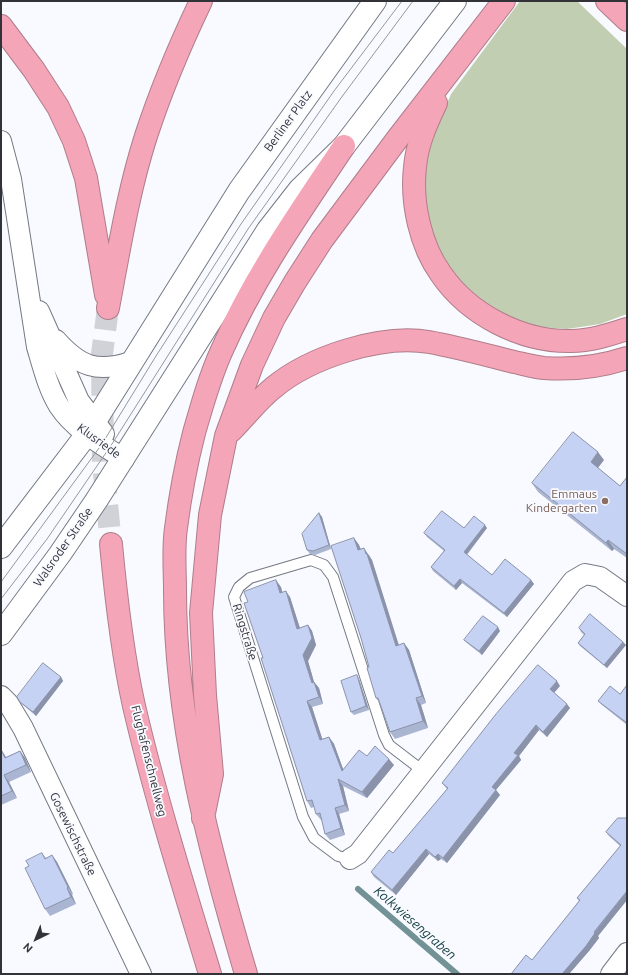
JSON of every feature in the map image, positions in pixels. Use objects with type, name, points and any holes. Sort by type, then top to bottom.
[{"type":"highway","points":[[1,26],[38,76],[58,107],[74,141],[86,178],[108,308],[127,211],[146,136],[184,36],[201,1]]},
{"type":"highway","points":[[203,818],[212,774],[205,695],[201,613],[210,515],[226,436],[252,365],[274,318],[295,282],[341,214],[504,1]]},
{"type":"highway","points":[[607,1],[627,20]]},
{"type":"highway","points":[[449,73],[423,130],[415,166],[414,192],[418,219],[426,246],[441,274],[466,301],[483,314],[512,330],[542,338],[571,341],[604,337],[627,329]]},
{"type":"highway","points":[[246,974],[203,818],[182,708],[175,633],[176,530],[187,462],[201,409],[221,352],[245,300],[293,221],[344,146]]},
{"type":"highway","points":[[226,436],[278,384],[300,369],[326,357],[356,348],[391,342],[428,342],[542,368],[574,369],[610,364],[627,358]]},
{"type":"highway","name":"Flughafenschnellweg","points":[[111,544],[119,618],[134,704],[167,834],[210,974]]},
{"type":"main road","name":"Berliner Platz","points":[[90,428],[238,191],[375,1]]},
{"type":"main road","points":[[344,146],[455,1]]},
{"type":"main road","name":"Walsroder Straße","points":[[1,634],[60,554],[124,459],[188,358],[228,290],[268,230],[300,189],[344,146]]},
{"type":"main road","points":[[1,547],[90,428]]},
{"type":"street","name":"Klusriede","points":[[1,141],[11,179],[9,219],[27,283],[37,347],[44,373],[59,405],[68,417],[90,428],[124,459]]},
{"type":"street","name":"Klusriede","points":[[27,283],[90,428]]},
{"type":"street","name":"Klusriede","points":[[48,332],[66,351],[81,363],[101,368],[115,367],[131,362]]},
{"type":"street","name":"Ringstraße","points":[[350,859],[358,854],[573,581],[585,574],[600,577],[627,596]]},
{"type":"street","name":"Gosewischstraße","points":[[1,696],[8,703],[23,728],[141,974]]},
{"type":"street","points":[[611,974],[627,953]]},
{"type":"lane","name":"Ringstraße","points":[[350,859],[338,856],[314,838],[303,817],[234,597],[239,587],[250,578],[311,560],[324,565],[332,577],[384,735],[389,745],[423,771]]},
{"type":"green space","points":[[520,1],[577,1],[627,49],[627,314],[600,324],[567,329],[540,327],[517,321],[480,302],[453,273],[437,247],[423,207],[425,157],[451,94]]},
{"type":"building","name":"Emmaus Kindergarten","points":[[573,432],[598,452],[591,462],[620,486],[627,477],[627,554],[608,540],[606,543],[532,483]]},
{"type":"building","points":[[442,511],[464,528],[474,516],[485,525],[464,552],[492,575],[505,559],[531,580],[504,613],[460,579],[454,586],[431,567],[445,550],[424,533]]},
{"type":"building","points":[[319,513],[329,545],[313,551],[307,550],[302,534]]},
{"type":"building","points":[[354,538],[358,550],[364,548],[367,554],[396,646],[404,643],[422,696],[416,698],[423,721],[390,732],[378,698],[376,698],[367,668],[369,667],[361,638],[331,546]]},
{"type":"building","points":[[276,580],[280,593],[286,591],[297,629],[308,625],[312,638],[303,655],[312,683],[314,682],[319,697],[307,701],[320,740],[329,737],[342,771],[359,750],[367,756],[375,746],[389,759],[362,792],[338,779],[345,805],[335,808],[341,828],[325,834],[320,813],[316,814],[312,800],[307,801],[261,658],[263,658],[244,603],[248,602],[244,592]]},
{"type":"building","points":[[590,614],[623,642],[604,665],[578,643],[585,634],[579,628]]},
{"type":"building","points":[[483,616],[498,627],[479,651],[464,640]]},
{"type":"building","points":[[43,663],[61,677],[33,712],[20,702],[17,697]]},
{"type":"building","points":[[538,665],[557,681],[550,689],[567,704],[543,732],[536,725],[514,753],[518,755],[492,787],[496,790],[443,858],[438,854],[435,857],[426,849],[392,890],[371,872],[389,850],[393,853],[448,788],[442,783],[496,714]]},
{"type":"building","points":[[357,675],[366,706],[351,712],[341,681]]},
{"type":"building","points":[[627,685],[627,723],[598,701],[610,686],[620,694]]},
{"type":"building","points":[[1,750],[5,758],[20,751],[26,765],[4,775],[12,791],[1,796]]},
{"type":"building","points":[[618,818],[627,818],[627,891],[594,932],[595,933],[586,946],[562,974],[511,974],[526,955],[532,960],[580,900],[577,898],[621,845],[606,832]]},
{"type":"building","points":[[42,853],[45,859],[52,855],[68,887],[67,888],[71,897],[45,909],[25,868],[29,866],[26,861]]},
{"type":"waterway","name":"Kolkwiesengraben","points":[[358,889],[457,974]]},
{"type":"tunnel","points":[[108,308],[102,354],[103,463],[111,544]]},
{"type":"tram line","points":[[1,582],[102,444],[156,356],[241,224],[334,91],[402,1]]},
{"type":"tram line","points":[[1,599],[47,539],[112,444],[248,229],[341,98],[413,1]]},
{"type":"place","name":"Emmaus Kindergarten","points":[[605,501]]}]
